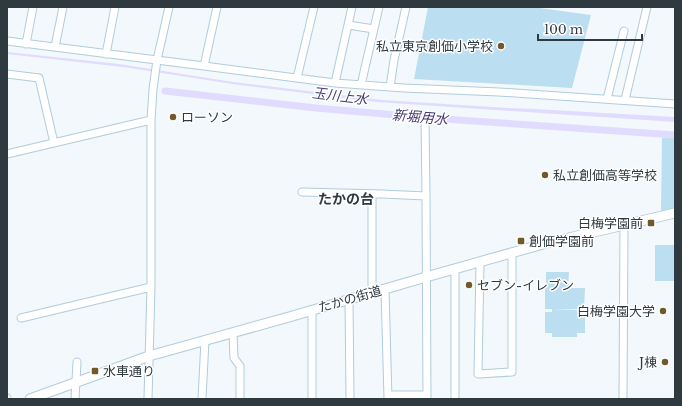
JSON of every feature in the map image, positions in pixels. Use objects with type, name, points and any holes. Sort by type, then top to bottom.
[{"type":"street","points":[[26,44],[33,7]]},
{"type":"street","points":[[55,47],[63,7]]},
{"type":"street","points":[[106,54],[115,7]]},
{"type":"street","points":[[148,399],[151,287],[152,89],[169,7]]},
{"type":"street","points":[[204,66],[217,7]]},
{"type":"street","points":[[297,78],[314,7]]},
{"type":"street","points":[[335,83],[352,7]]},
{"type":"street","points":[[361,85],[379,7]]},
{"type":"street","points":[[390,88],[394,60],[406,7]]},
{"type":"street","points":[[625,100],[647,7]]},
{"type":"street","points":[[348,25],[374,29]]},
{"type":"street","points":[[608,99],[624,30]]},
{"type":"street","points":[[7,41],[335,83],[390,88],[499,92],[675,104]]},
{"type":"street","points":[[7,74],[39,78],[54,143]]},
{"type":"street","points":[[385,289],[388,397],[427,397],[425,118]]},
{"type":"street","points":[[7,154],[151,120]]},
{"type":"street","points":[[302,192],[426,196]]},
{"type":"street","points":[[372,194],[372,292]]},
{"type":"street","name":"たかの街道","points":[[30,399],[149,356],[349,300],[512,252],[675,213]]},
{"type":"street","points":[[623,399],[624,225]]},
{"type":"street","points":[[480,262],[478,374],[512,372],[512,252]]},
{"type":"street","points":[[455,268],[455,399]]},
{"type":"street","points":[[21,318],[151,287]]},
{"type":"street","points":[[349,300],[350,399]]},
{"type":"street","points":[[312,310],[312,399]]},
{"type":"street","points":[[233,333],[234,358],[240,366],[240,399]]},
{"type":"street","points":[[202,399],[205,340]]},
{"type":"street","points":[[76,399],[77,362]]},
{"type":"shaded area","name":"私立東京創価小学校","points":[[428,7],[532,7],[591,15],[572,88],[414,79]]},
{"type":"shaded area","points":[[662,138],[675,138],[675,208],[661,211]]},
{"type":"shaded area","points":[[655,245],[674,245],[675,281],[655,281]]},
{"type":"shaded area","points":[[546,272],[569,272],[568,288],[585,288],[584,309],[545,309]]},
{"type":"shaded area","points":[[552,309],[577,310],[577,312],[585,312],[585,333],[577,333],[577,337],[552,337],[552,333],[545,333],[545,312],[552,312]]},
{"type":"water","name":"玉川上水","points":[[7,52],[119,64],[233,82],[382,100],[675,117],[675,122],[378,102],[239,85],[123,67],[7,54]]},
{"type":"waterway","name":"新堀用水","points":[[165,91],[316,108],[429,118],[675,135]]},
{"type":"place","name":"私立東京創価小学校","points":[[501,46]]},
{"type":"place","name":"ローソン","points":[[173,117]]},
{"type":"place","name":"私立創価高等学校","points":[[545,175]]},
{"type":"place","name":"白梅学園前","points":[[651,223]]},
{"type":"place","name":"創価学園前","points":[[521,241]]},
{"type":"place","name":"セブン-イレブン","points":[[469,285]]},
{"type":"place","name":"白梅学園大学","points":[[663,311]]},
{"type":"place","name":"J棟","points":[[665,362]]},
{"type":"place","name":"水車通り","points":[[95,371]]},
{"type":"district","name":"たかの台","points":[[346,199]]}]
